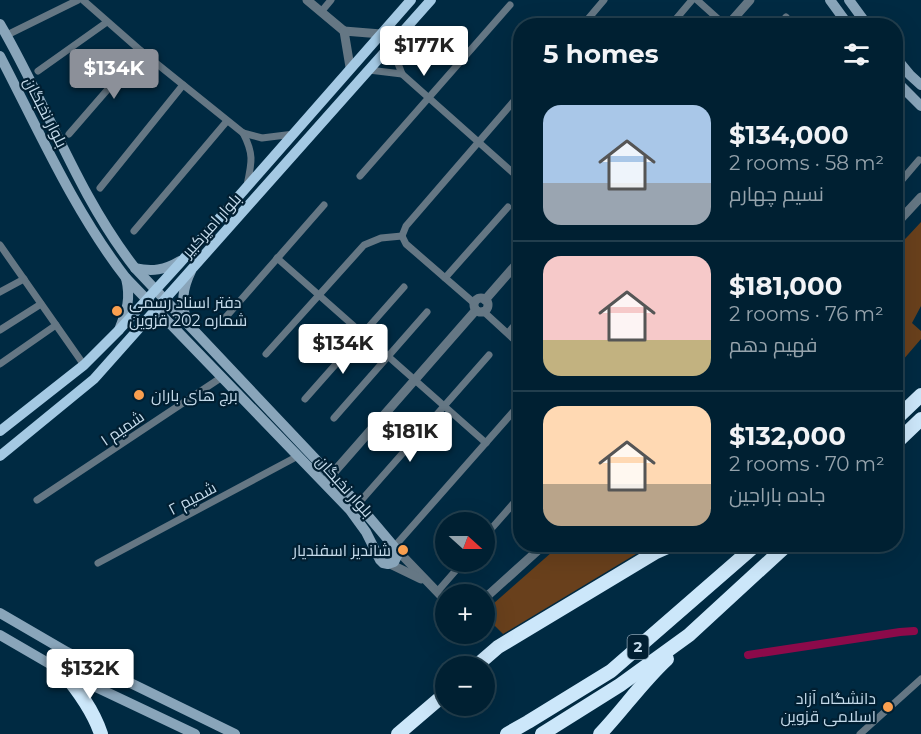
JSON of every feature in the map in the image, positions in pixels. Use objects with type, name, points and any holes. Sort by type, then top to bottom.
[{"type":"highway","points":[[903,412],[921,395]]},
{"type":"highway","points":[[903,436],[921,419]]},
{"type":"highway","points":[[488,656],[498,647],[656,552]]},
{"type":"highway","name":"2","points":[[507,734],[611,671],[748,552]]},
{"type":"highway","name":"2","points":[[542,734],[620,685],[689,635],[779,552]]},
{"type":"highway","points":[[600,734],[689,635]]},
{"type":"highway","points":[[62,671],[90,710],[100,734]]},
{"type":"highway","points":[[398,734],[435,702]]},
{"type":"main road","name":"بلوار امیرکبیر","points":[[0,431],[84,365],[119,330],[411,0]]},
{"type":"main road","name":"بلوار امیرکبیر","points":[[0,456],[94,379],[431,0]]},
{"type":"main road","points":[[830,0],[843,18]]},
{"type":"main road","points":[[849,0],[862,18]]},
{"type":"main road","name":"بلوار نخبگان","points":[[0,24],[95,209],[122,252],[328,479],[366,532],[380,560],[390,564]]},
{"type":"main road","name":"بلوار نخبگان","points":[[0,56],[83,216],[126,278],[298,456],[358,504],[395,548]]},
{"type":"main road","points":[[903,66],[921,85]]},
{"type":"main road","points":[[903,88],[921,106]]},
{"type":"main road","points":[[135,268],[147,271],[160,270],[181,261],[182,270],[191,271],[183,296],[183,310],[187,323]]},
{"type":"main road","points":[[119,330],[128,306],[126,278]]},
{"type":"main road","points":[[390,564],[397,558],[395,548]]},
{"type":"main road","points":[[0,613],[67,652],[235,734]]},
{"type":"main road","points":[[0,635],[62,671],[195,734]]},
{"type":"street","points":[[7,35],[78,0]]},
{"type":"street","points":[[83,0],[183,86],[243,133],[262,138],[294,134]]},
{"type":"street","points":[[307,0],[344,31],[381,34]]},
{"type":"street","points":[[321,12],[332,0]]},
{"type":"street","points":[[589,18],[604,0]]},
{"type":"street","points":[[676,18],[692,0]]},
{"type":"street","points":[[697,0],[718,18]]},
{"type":"street","points":[[734,18],[750,0]]},
{"type":"street","points":[[360,176],[510,5]]},
{"type":"street","points":[[38,71],[107,22]]},
{"type":"street","points":[[344,31],[350,67]]},
{"type":"street","points":[[391,45],[402,74],[513,173]]},
{"type":"street","points":[[69,134],[141,51]]},
{"type":"street","points":[[369,70],[402,74]]},
{"type":"street","points":[[100,188],[183,86]]},
{"type":"street","points":[[513,102],[406,226],[402,236],[406,244],[513,339]]},
{"type":"street","points":[[134,231],[227,121]]},
{"type":"street","points":[[243,133],[251,152],[251,166],[246,188]]},
{"type":"street","points":[[903,179],[919,160]]},
{"type":"street","points":[[903,216],[921,197]]},
{"type":"street","points":[[225,318],[324,205]]},
{"type":"street","points":[[445,279],[508,207]]},
{"type":"street","points":[[266,354],[364,245],[381,238],[402,236]]},
{"type":"street","points":[[0,245],[84,365]]},
{"type":"street","points":[[277,258],[486,443]]},
{"type":"street","points":[[328,479],[478,308],[487,307],[485,300],[513,268]]},
{"type":"street","points":[[0,292],[24,279]]},
{"type":"street","points":[[305,399],[404,287]]},
{"type":"street","points":[[0,330],[41,304]]},
{"type":"street","points":[[333,418],[427,312]]},
{"type":"street","points":[[0,364],[56,325]]},
{"type":"street","points":[[507,333],[513,327]]},
{"type":"street","points":[[358,504],[489,355]]},
{"type":"street","name":"شمیم ۱","points":[[37,500],[222,377]]},
{"type":"street","points":[[435,590],[395,548],[513,412]]},
{"type":"street","name":"شمیم ۲","points":[[98,564],[298,456]]},
{"type":"street","points":[[495,524],[513,504]]},
{"type":"street","points":[[495,589],[536,552]]},
{"type":"street","points":[[390,564],[429,583]]},
{"type":"street","points":[[444,584],[454,572]]},
{"type":"street","points":[[860,734],[921,679]]},
{"type":"shaded area","points":[[921,222],[921,306],[912,323],[921,331],[921,339],[903,360],[903,241]]},
{"type":"shaded area","points":[[552,552],[639,552],[503,634],[495,626],[495,602]]},
{"type":"waterway","points":[[748,655],[914,631]]},
{"type":"place","name":"دفتر اسناد رسمی شماره 202 قزوین","points":[[117,311]]},
{"type":"place","name":"برج های باران","points":[[139,395]]},
{"type":"place","name":"شاندیز اسفندیار","points":[[403,550]]},
{"type":"place","name":"دانشگاه آزاد اسلامی قزوین","points":[[888,707]]}]
